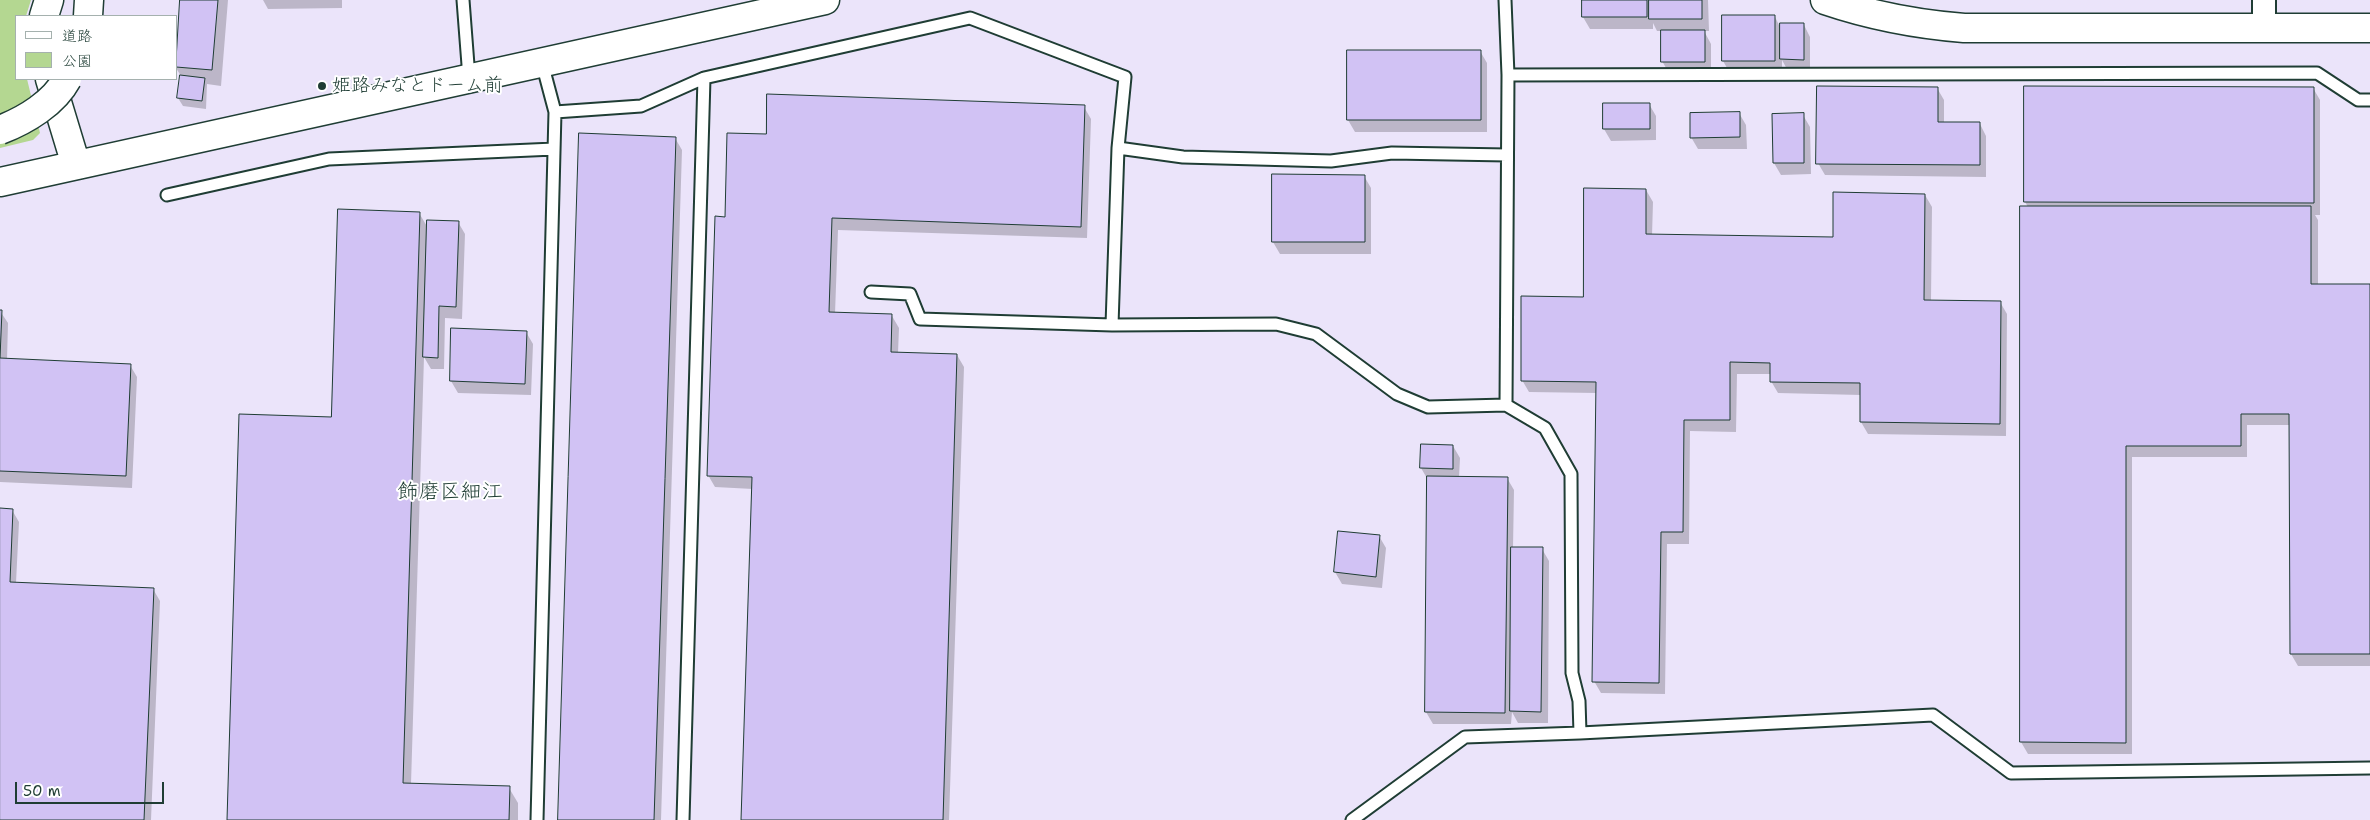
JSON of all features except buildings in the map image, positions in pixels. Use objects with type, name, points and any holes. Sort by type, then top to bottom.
[{"type":"street","points":[[44,15],[49,0]]},
{"type":"street","points":[[88,15],[89,0]]},
{"type":"street","points":[[0,182],[825,0]]},
{"type":"street","points":[[1825,0],[1885,18],[1964,28],[2370,28]]},
{"type":"street","points":[[2264,0],[2264,28]]},
{"type":"street","points":[[50,80],[76,165]]},
{"type":"street","points":[[0,130],[32,114],[48,102],[67,80]]},
{"type":"lane","points":[[462,0],[469,80]]},
{"type":"lane","points":[[1505,0],[1508,75],[1506,405]]},
{"type":"lane","points":[[555,112],[641,106],[704,78],[970,18],[1124,77],[1118,148],[1112,325]]},
{"type":"lane","points":[[537,820],[555,112],[542,63]]},
{"type":"lane","points":[[1508,75],[2317,73],[2358,100],[2370,100]]},
{"type":"lane","points":[[683,820],[704,78]]},
{"type":"lane","points":[[1118,148],[1183,157],[1331,161],[1392,153],[1507,155]]},
{"type":"lane","points":[[167,195],[329,159],[554,149]]},
{"type":"lane","points":[[871,292],[910,294],[920,319],[1112,325],[1276,324],[1316,334],[1397,394],[1428,407],[1506,405],[1545,428],[1571,474],[1572,673],[1579,701],[1580,733]]},
{"type":"lane","points":[[1352,820],[1465,737],[1933,715],[2011,773],[2370,768]]},
{"type":"shaded area","points":[[0,0],[2370,0],[2370,820],[0,820]]},
{"type":"green space","points":[[0,0],[31,0],[26,15],[15,15],[15,80],[27,80],[40,133],[33,140],[0,148]]},
{"type":"place","name":"姫路みなとドーム前","points":[[322,86]]},
{"type":"district","name":"飾磨区細江","points":[[450,493]]}]
